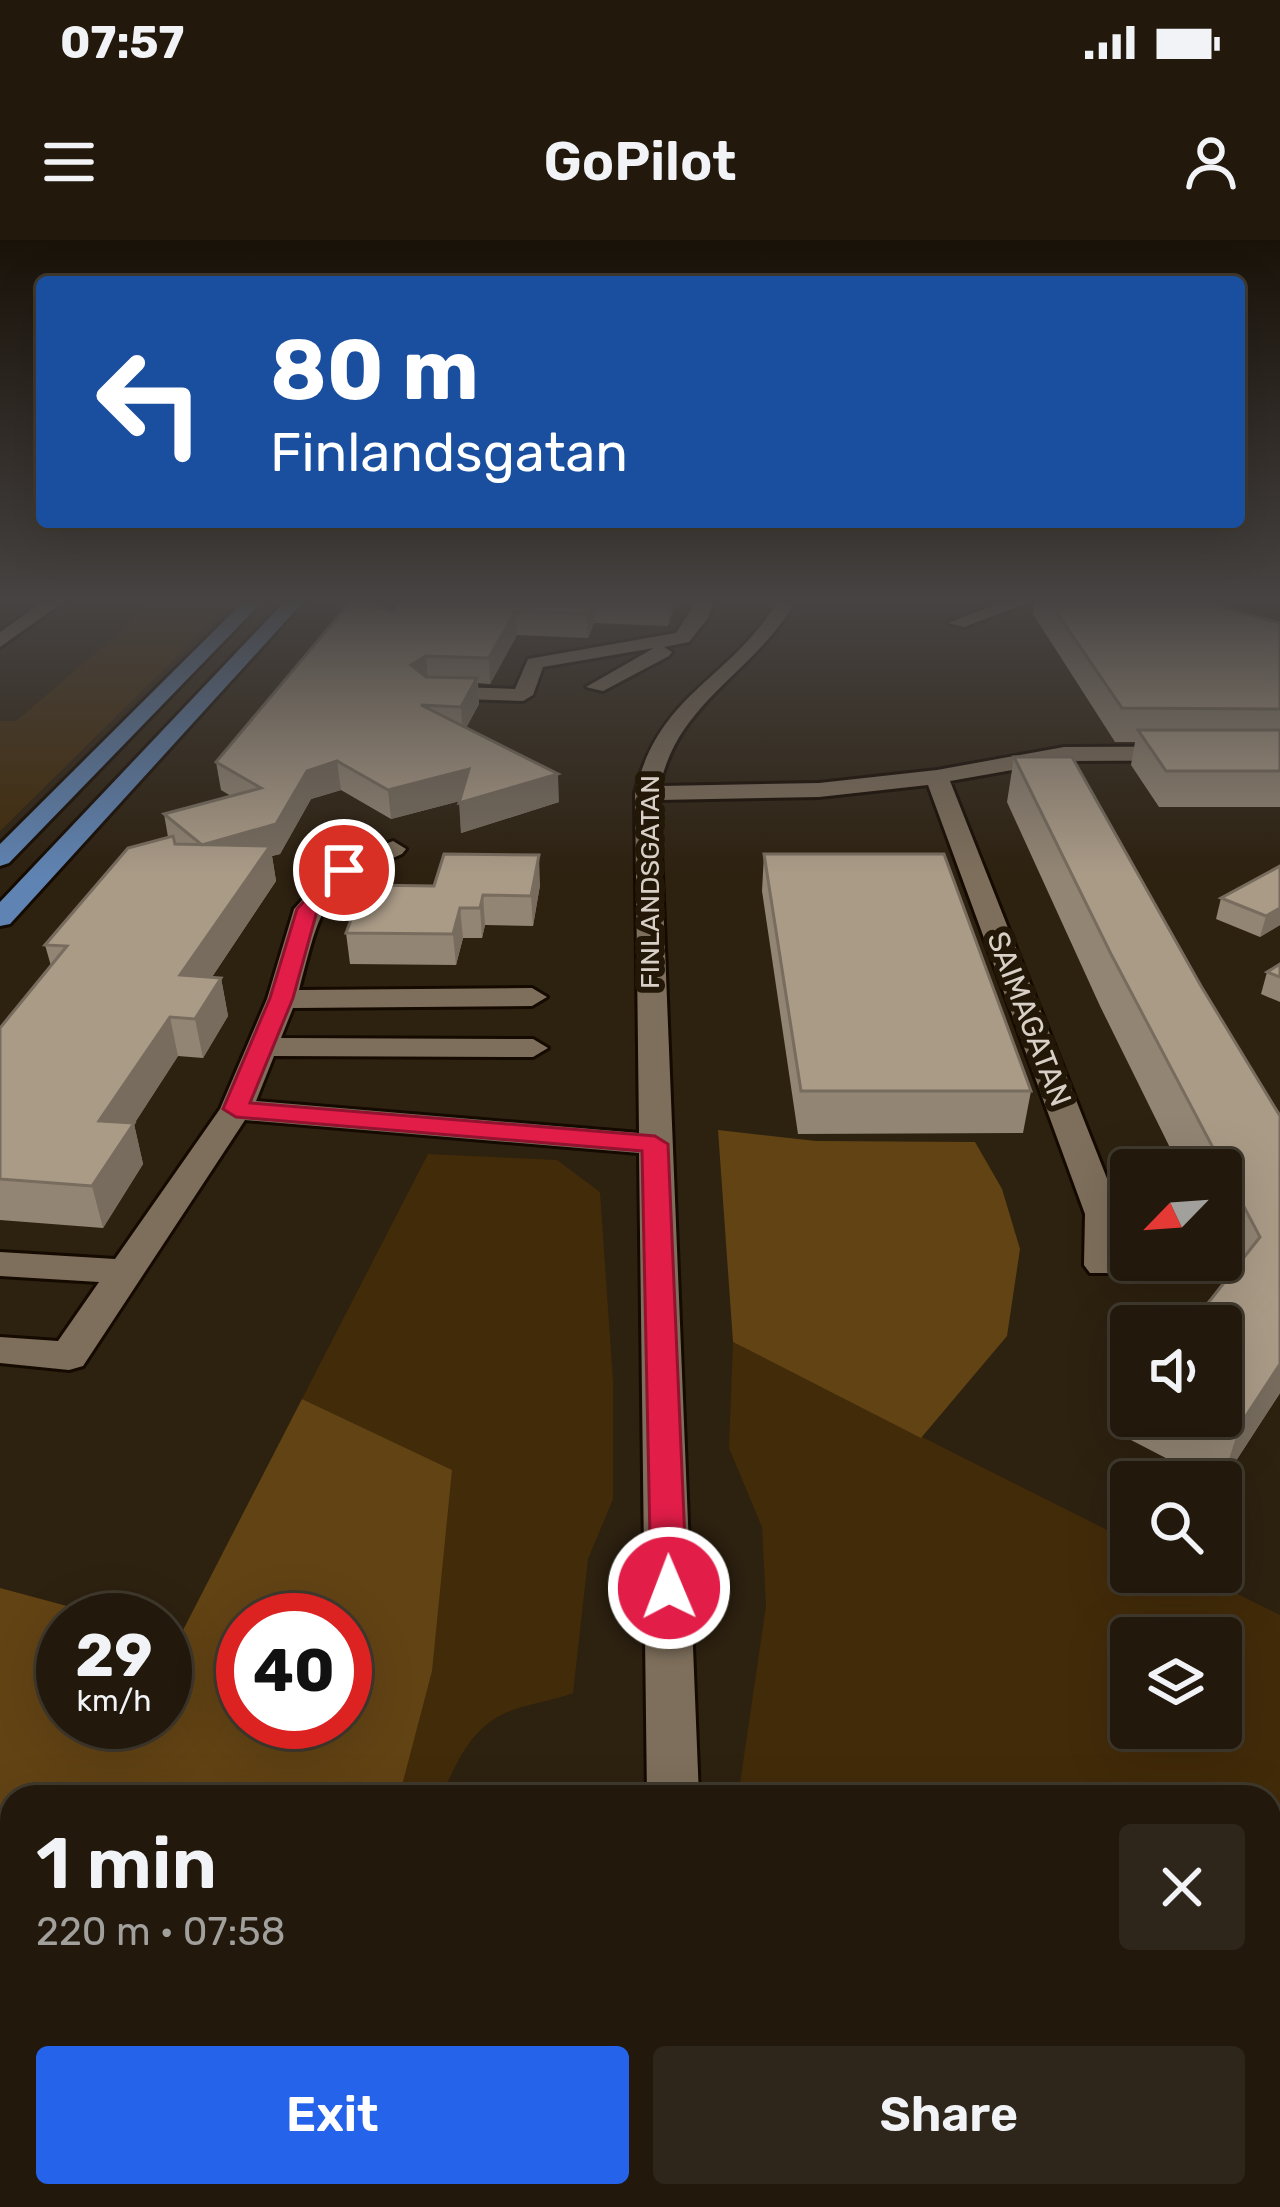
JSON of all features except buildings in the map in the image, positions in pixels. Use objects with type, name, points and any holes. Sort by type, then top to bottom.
[{"type":"main road","points":[[0,858],[164,692]]},
{"type":"main road","points":[[0,918],[211,692]]},
{"type":"street","points":[[428,692],[524,692]]},
{"type":"street","name":"FINLANDSGATAN","points":[[673,1785],[647,794],[650,764],[662,737],[706,692]]},
{"type":"street","points":[[647,794],[819,790],[937,777],[1064,754],[1280,753]]},
{"type":"street","name":"SAIMAGATAN","points":[[937,777],[1103,1214],[1103,1265]]},
{"type":"street","points":[[0,1351],[69,1356],[236,1109],[281,998],[307,909],[344,870],[393,849]]},
{"type":"street","points":[[281,998],[532,997]]},
{"type":"street","points":[[263,1047],[533,1048]]},
{"type":"street","points":[[236,1109],[655,1144]]},
{"type":"street","points":[[0,1264],[126,1272]]},
{"type":"shaded area","points":[[50,692],[141,692],[0,831],[0,721],[16,721]]},
{"type":"shaded area","points":[[718,1130],[816,1141],[975,1142],[1002,1189],[1020,1249],[1007,1336],[921,1438],[733,1342]]},
{"type":"shaded area","points":[[428,1154],[557,1160],[600,1192],[613,1381],[613,1499],[588,1559],[573,1693],[510,1711],[485,1726],[467,1746],[447,1785],[402,1785],[422,1707],[451,1470],[302,1399]]},
{"type":"shaded area","points":[[733,1342],[1110,1531],[1110,1593],[1235,1593],[1280,1615],[1280,1785],[740,1785],[766,1606],[762,1527],[729,1448]]},
{"type":"shaded area","points":[[302,1399],[452,1470],[432,1671],[402,1785],[0,1785],[0,1588],[36,1598],[36,1749],[192,1749],[192,1613]]},
{"type":"route","points":[[344,870],[307,909],[281,998],[236,1109],[655,1144],[669,1588]]}]
